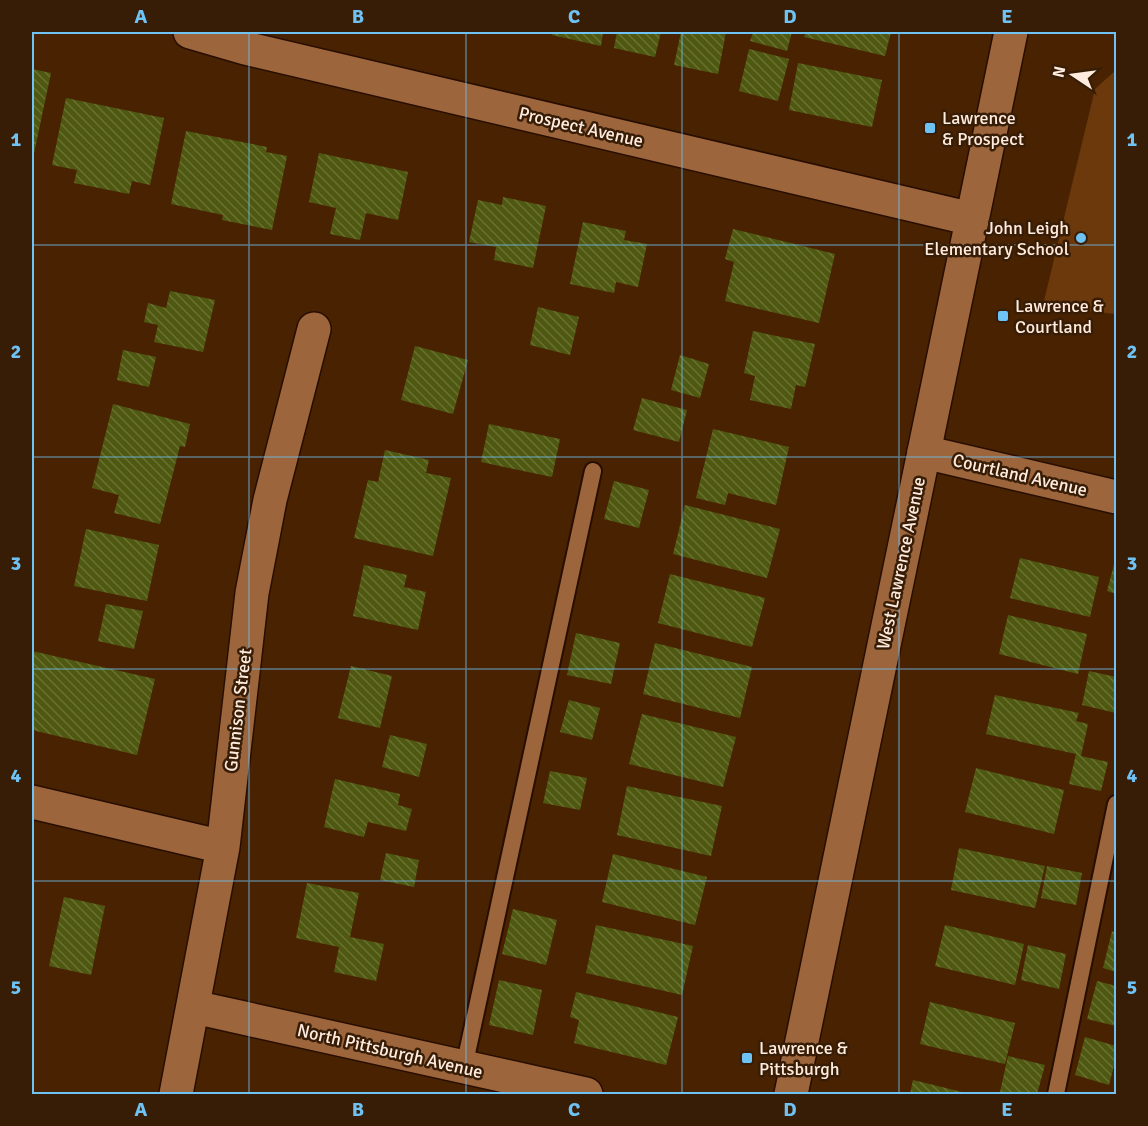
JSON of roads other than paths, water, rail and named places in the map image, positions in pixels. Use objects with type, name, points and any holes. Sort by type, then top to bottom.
[{"type":"street","name":"Prospect Avenue","points":[[190,32],[245,48],[972,219]]},
{"type":"street","name":"West Lawrence Avenue","points":[[791,1095],[1011,32]]},
{"type":"street","name":"Gunnison Street","points":[[176,1095],[223,847],[252,593],[270,500],[314,329]]},
{"type":"street","name":"Courtland Avenue","points":[[924,452],[1116,497]]},
{"type":"street","points":[[32,802],[223,847]]},
{"type":"street","name":"North Pittsburgh Avenue","points":[[194,1007],[586,1095]]},
{"type":"lane","points":[[464,1067],[593,471]]},
{"type":"lane","points":[[1056,1095],[1116,804]]},
{"type":"place","name":"Lawrence & Prospect","points":[[930,128]]},
{"type":"place","name":"John Leigh Elementary School","points":[[1081,238]]},
{"type":"place","name":"Lawrence & Courtland","points":[[1003,316]]},
{"type":"place","name":"Lawrence & Pittsburgh","points":[[747,1058]]}]
